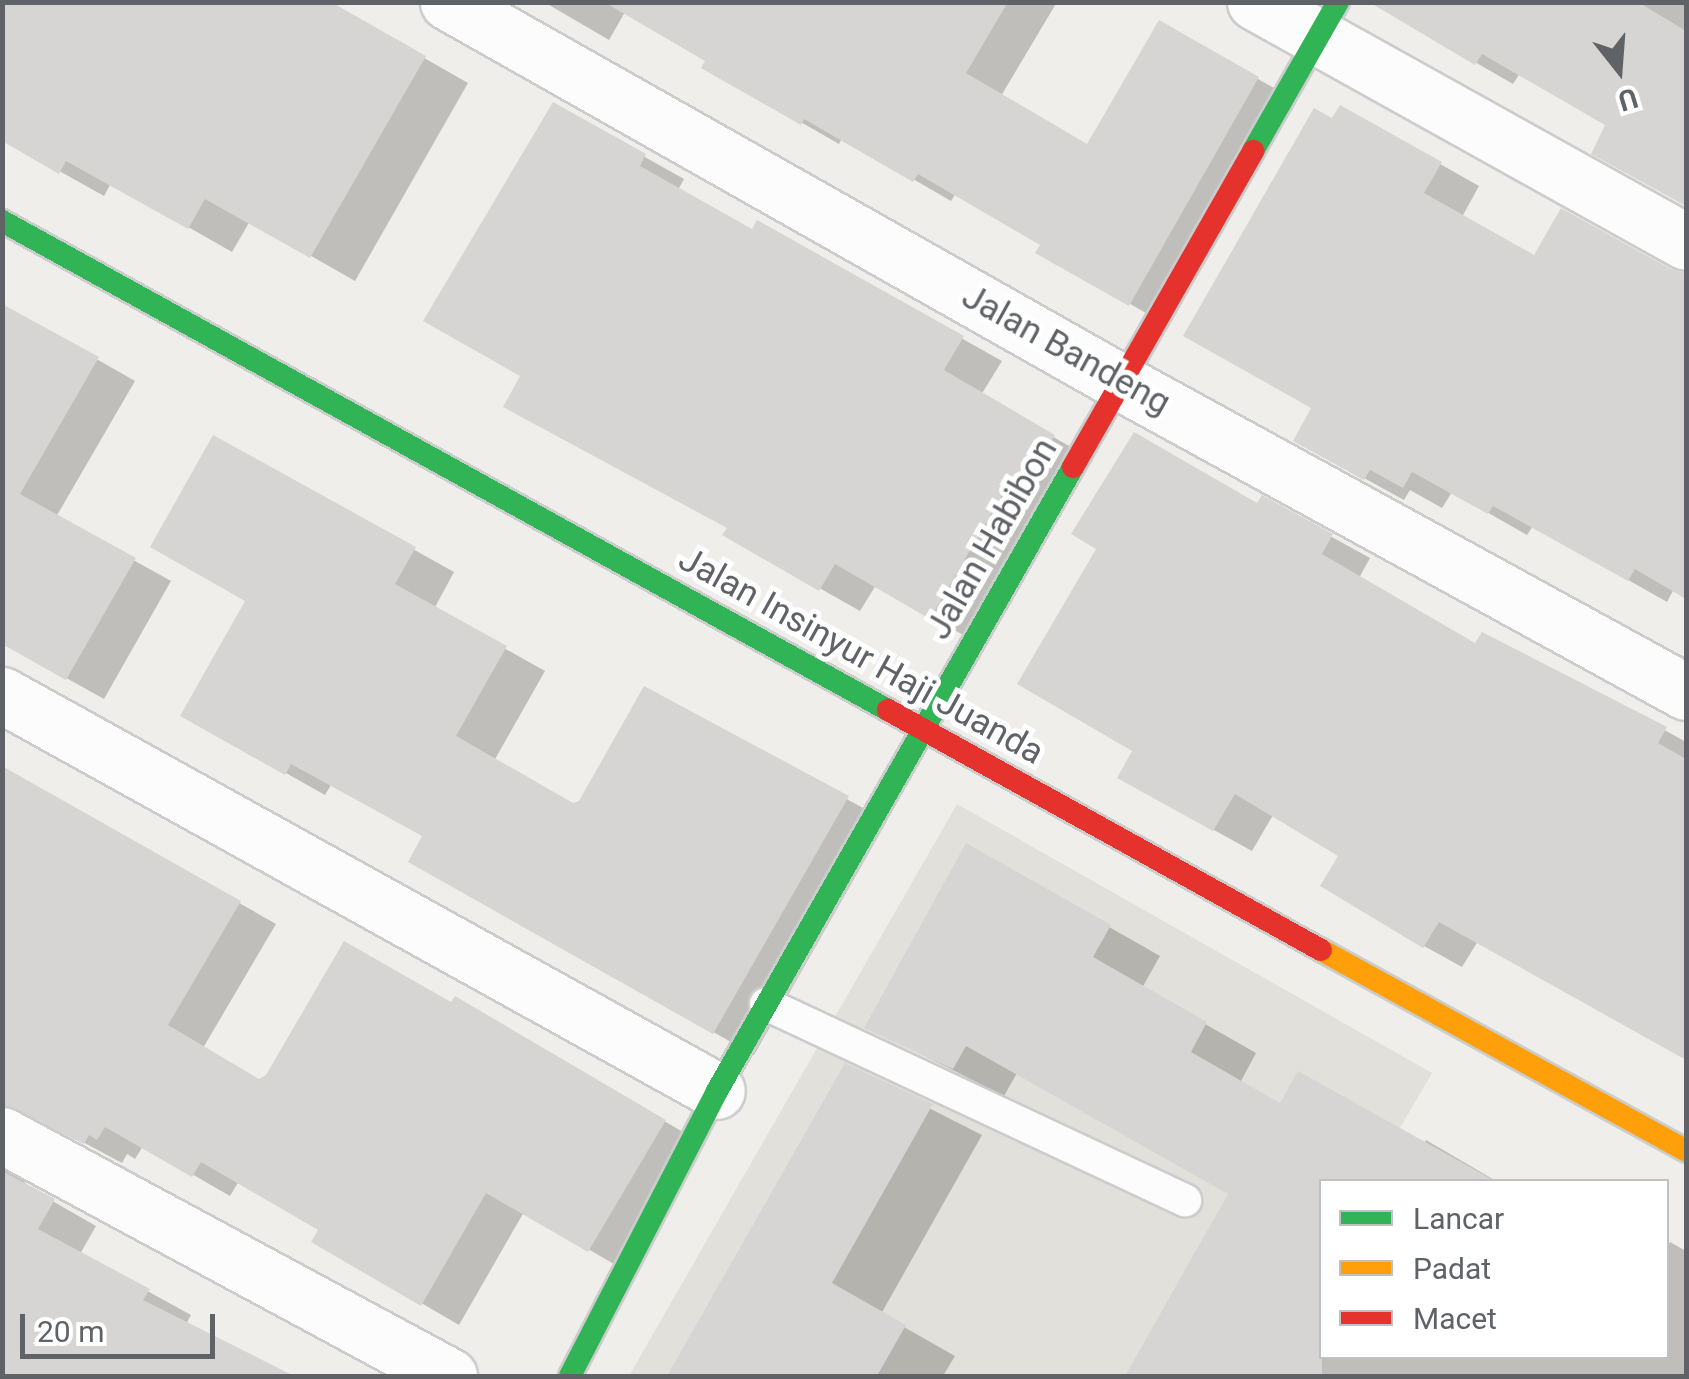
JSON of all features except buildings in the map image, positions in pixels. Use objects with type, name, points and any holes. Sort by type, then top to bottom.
[{"type":"street","name":"Jalan Bandeng","points":[[448,2],[1122,383],[1686,692]]},
{"type":"street","points":[[1255,2],[1327,20],[1686,242]]},
{"type":"street","name":"Jalan Habibon","points":[[570,1376],[717,1090],[1327,20]]},
{"type":"street","name":"Jalan Insinyur Haji Juanda","points":[[2,221],[1686,1152]]},
{"type":"street","points":[[2,695],[717,1090]]},
{"type":"street","points":[[2,1136],[449,1376]]},
{"type":"lane","points":[[766,1004],[1185,1200]]},
{"type":"shaded area","points":[[957,804],[1432,1073],[1370,1179],[1319,1179],[1319,1268],[1257,1376],[629,1376]]},
{"type":"traffic: fast","points":[[1253,151],[1338,2]]},
{"type":"traffic: fast","points":[[2,221],[888,710]]},
{"type":"traffic: fast","points":[[570,1376],[717,1091],[1073,467]]},
{"type":"traffic: slow","points":[[1321,950],[1686,1151]]},
{"type":"traffic: jam","points":[[1073,467],[1253,151]]},
{"type":"traffic: jam","points":[[888,710],[1321,950]]}]
